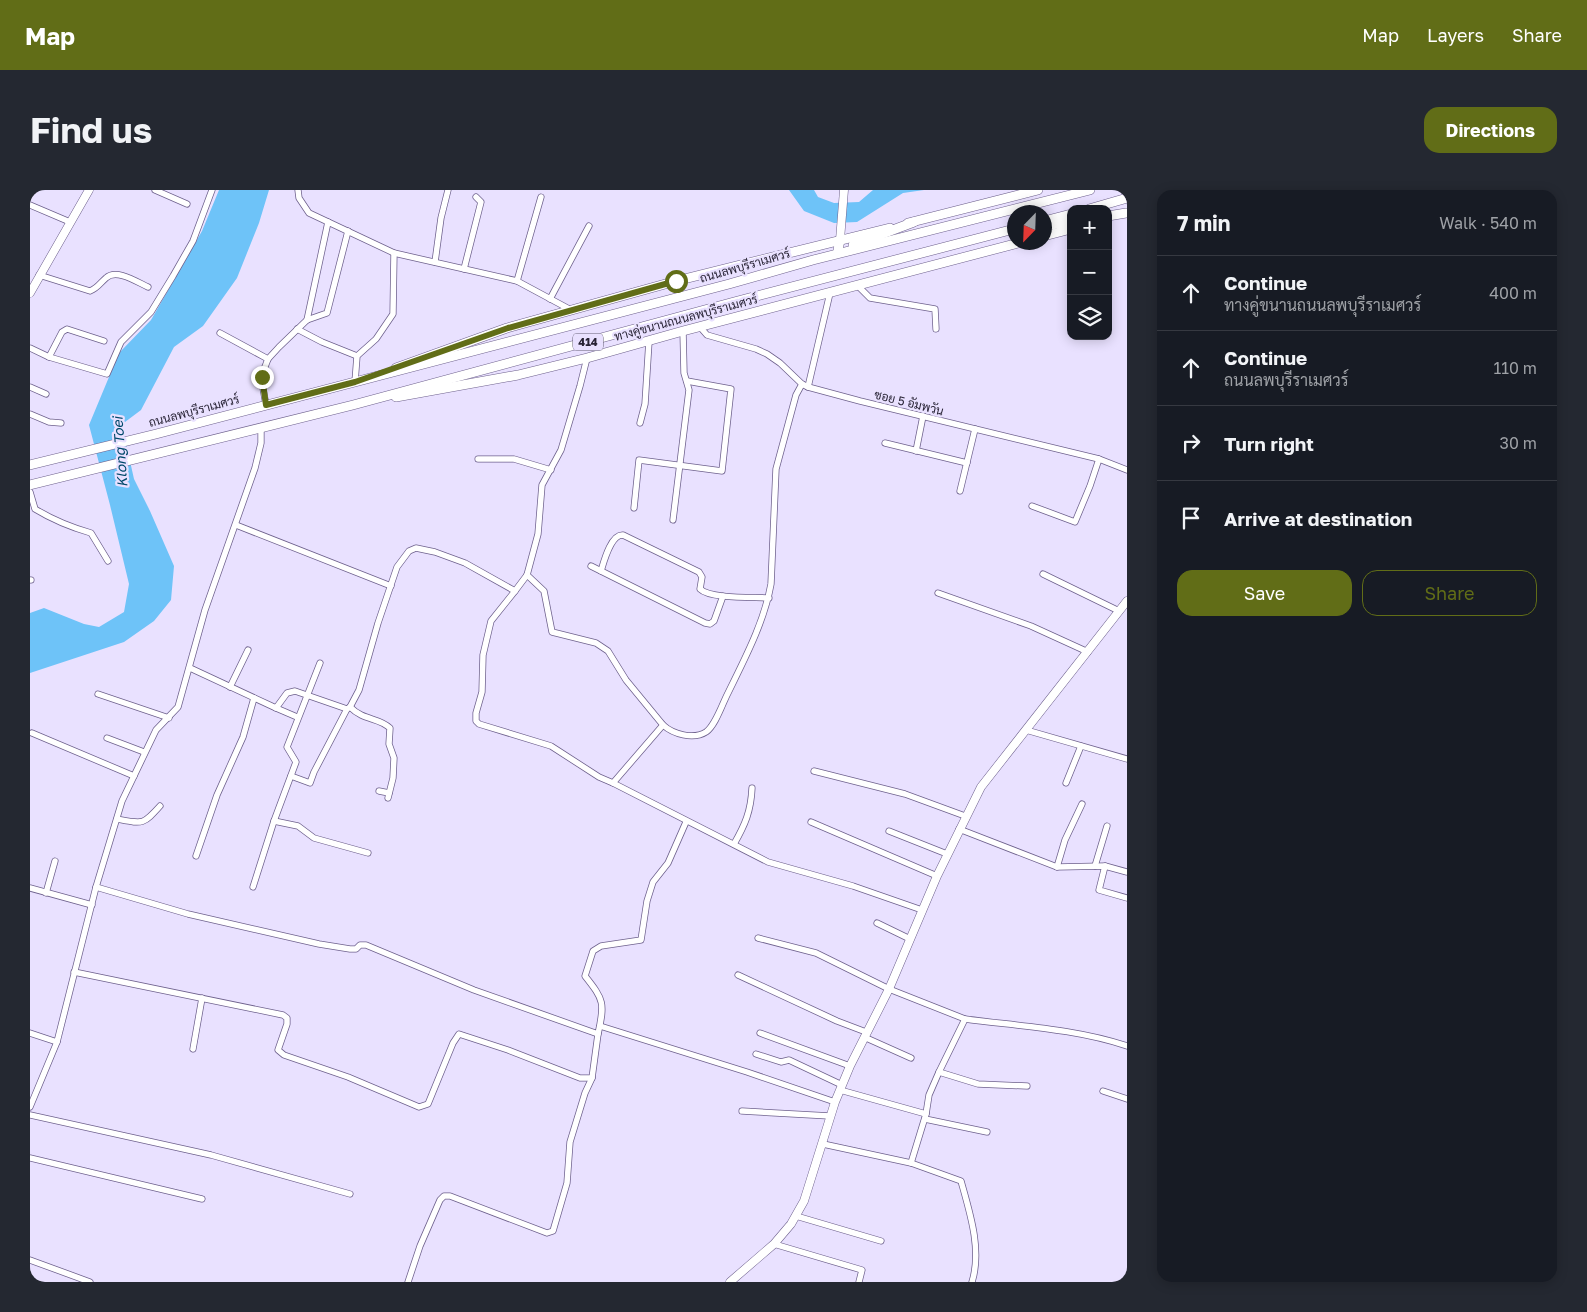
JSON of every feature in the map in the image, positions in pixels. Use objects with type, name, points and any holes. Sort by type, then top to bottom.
[{"type":"main road","name":"414","points":[[355,382],[508,328],[572,310],[676,281],[1038,190]]},
{"type":"main road","name":"ถนนลพบุรีราเมศวร์","points":[[30,466],[729,284],[813,260],[1090,190]]},
{"type":"main road","points":[[1103,205],[1127,198]]},
{"type":"main road","points":[[1112,216],[1127,213]]},
{"type":"main road","points":[[1052,219],[1067,215]]},
{"type":"main road","points":[[813,260],[914,222]]},
{"type":"main road","points":[[1052,225],[1067,223]]},
{"type":"main road","points":[[1052,234],[1067,230]]},
{"type":"main road","name":"414","points":[[30,485],[354,405],[734,302],[1007,231]]},
{"type":"main road","points":[[838,250],[840,240]]},
{"type":"main road","name":"ทางคู่ขนานถนนลพบุรีราเมศวร์","points":[[354,405],[518,375],[1007,246]]},
{"type":"main road","points":[[729,284],[734,302]]},
{"type":"street","points":[[30,293],[89,190]]},
{"type":"street","points":[[155,190],[186,204]]},
{"type":"street","points":[[30,348],[49,357],[108,374],[121,342],[151,312],[193,241],[212,190]]},
{"type":"street","points":[[298,190],[299,198],[309,214],[394,253],[517,281],[572,310]]},
{"type":"street","points":[[435,262],[441,218],[448,190]]},
{"type":"street","points":[[840,240],[844,192]]},
{"type":"street","points":[[464,269],[481,202],[476,197]]},
{"type":"street","points":[[517,281],[542,197]]},
{"type":"street","points":[[30,205],[70,222]]},
{"type":"street","points":[[307,320],[328,222]]},
{"type":"street","points":[[550,299],[589,226]]},
{"type":"street","points":[[266,405],[262,377],[268,359],[307,320],[327,313],[348,231]]},
{"type":"street","points":[[355,382],[357,356],[376,339],[393,314],[394,253]]},
{"type":"street","points":[[39,275],[90,291],[96,289],[106,277],[112,274],[118,274],[148,287]]},
{"type":"street","points":[[857,285],[870,298],[936,309],[936,329]]},
{"type":"street","points":[[808,387],[830,292]]},
{"type":"street","name":"ซอย 5 อัมพวัน","points":[[700,327],[707,335],[767,354],[808,387],[1099,459],[1127,470]]},
{"type":"street","points":[[49,357],[62,332],[67,328],[104,341]]},
{"type":"street","points":[[297,329],[315,339],[357,356]]},
{"type":"street","points":[[673,520],[689,390],[684,373],[683,331]]},
{"type":"street","points":[[220,333],[268,359]]},
{"type":"street","points":[[640,423],[645,404],[649,341]]},
{"type":"street","points":[[587,358],[561,450],[542,485],[538,534],[527,575],[491,621],[483,655],[482,692],[476,713],[476,721],[479,724],[551,746],[599,778],[768,862],[853,886],[922,910]]},
{"type":"street","points":[[634,508],[639,460],[722,471],[731,389],[687,381]]},
{"type":"street","points":[[527,575],[544,591],[552,632],[596,643],[608,650],[626,680],[670,731],[698,735],[707,731],[717,716],[745,659],[769,598],[776,469],[791,412],[802,384]]},
{"type":"street","points":[[30,388],[46,394]]},
{"type":"street","points":[[30,414],[49,422],[61,423]]},
{"type":"street","points":[[916,450],[923,416]]},
{"type":"street","points":[[30,1107],[57,1042],[96,887],[122,801],[156,730],[178,707],[206,610],[255,468],[261,443],[261,427]]},
{"type":"street","points":[[960,491],[975,429]]},
{"type":"street","points":[[886,443],[967,463]]},
{"type":"street","points":[[478,459],[514,459],[551,470]]},
{"type":"street","points":[[1032,506],[1075,522],[1099,459]]},
{"type":"street","points":[[30,492],[35,509],[69,527],[91,532],[108,561]]},
{"type":"street","points":[[236,525],[391,586]]},
{"type":"street","points":[[601,571],[615,537],[623,535],[699,572],[702,577],[700,590],[703,592],[724,596],[769,598]]},
{"type":"street","points":[[291,776],[310,783],[314,772],[359,690],[397,567],[409,551],[416,548],[465,563],[515,592]]},
{"type":"street","points":[[591,566],[705,623],[710,624],[714,621],[724,596]]},
{"type":"street","points":[[1043,574],[1120,611]]},
{"type":"street","points":[[938,593],[1031,626],[1088,652]]},
{"type":"street","points":[[730,1282],[774,1244],[791,1224],[804,1201],[830,1116],[850,1066],[889,989],[937,876],[981,787],[1127,601]]},
{"type":"street","points":[[230,687],[248,650]]},
{"type":"street","points":[[253,887],[274,821],[296,762],[286,747],[297,717],[309,695],[320,663]]},
{"type":"street","points":[[190,668],[297,717]]},
{"type":"street","points":[[276,708],[287,693],[295,691],[348,708],[368,720],[384,723],[390,728],[389,744],[394,758],[393,778],[389,796],[379,791]]},
{"type":"street","points":[[98,694],[168,718]]},
{"type":"street","points":[[196,856],[217,795],[243,737],[254,698]]},
{"type":"street","points":[[613,784],[663,725]]},
{"type":"street","points":[[1026,730],[1127,759]]},
{"type":"street","points":[[32,733],[134,776]]},
{"type":"street","points":[[107,738],[144,752]]},
{"type":"street","points":[[1066,783],[1080,746]]},
{"type":"street","points":[[814,771],[905,794],[965,816]]},
{"type":"street","points":[[734,844],[744,827],[751,805],[752,788]]},
{"type":"street","points":[[1056,867],[1064,840],[1082,804]]},
{"type":"street","points":[[117,819],[146,821],[160,806]]},
{"type":"street","points":[[274,821],[298,826],[314,838],[368,853]]},
{"type":"street","points":[[408,1282],[420,1246],[440,1200],[444,1196],[450,1196],[547,1233],[553,1231],[567,1184],[570,1142],[585,1093],[592,1078],[600,1026],[603,1004],[599,994],[585,976],[593,951],[600,946],[641,940],[647,901],[653,882],[668,863],[686,822]]},
{"type":"street","points":[[811,822],[937,876]]},
{"type":"street","points":[[1095,866],[1107,826]]},
{"type":"street","points":[[959,829],[1056,867],[1105,866],[1127,872]]},
{"type":"street","points":[[889,831],[948,854]]},
{"type":"street","points":[[46,893],[55,861]]},
{"type":"street","points":[[1105,866],[1099,890],[1127,898]]},
{"type":"street","points":[[96,887],[188,914],[319,944],[350,950],[356,949],[360,945],[366,945],[474,990],[598,1034]]},
{"type":"street","points":[[30,888],[92,905]]},
{"type":"street","points":[[877,923],[910,939]]},
{"type":"street","points":[[758,938],[816,952],[889,989],[965,1019],[1074,1033],[1111,1040],[1127,1046]]},
{"type":"street","points":[[74,972],[283,1015],[287,1018],[287,1024],[278,1050],[284,1055],[348,1077],[419,1107],[428,1104],[453,1043],[459,1034],[508,1050],[580,1078],[592,1078]]},
{"type":"street","points":[[738,975],[911,1058]]},
{"type":"street","points":[[193,1049],[202,998]]},
{"type":"street","points":[[910,1163],[930,1095],[965,1019]]},
{"type":"street","points":[[600,1026],[835,1102]]},
{"type":"street","points":[[30,1033],[57,1042]]},
{"type":"street","points":[[760,1033],[850,1066]]},
{"type":"street","points":[[756,1054],[781,1062],[789,1060],[841,1088],[925,1117],[986,1132]]},
{"type":"street","points":[[939,1072],[978,1084],[1027,1086]]},
{"type":"street","points":[[1103,1090],[1127,1100]]},
{"type":"street","points":[[742,1111],[830,1116]]},
{"type":"street","points":[[30,1116],[210,1155],[350,1194]]},
{"type":"street","points":[[823,1144],[910,1163],[962,1181],[971,1218],[974,1242],[975,1272],[972,1282]]},
{"type":"street","points":[[30,1158],[202,1199]]},
{"type":"street","points":[[796,1216],[881,1241]]},
{"type":"street","points":[[774,1244],[862,1270],[859,1282]]},
{"type":"street","points":[[30,1260],[90,1282]]},
{"type":"water","name":"Klong Toei","points":[[219,190],[269,190],[259,223],[237,278],[203,326],[174,347],[141,410],[125,422],[123,430],[134,479],[174,566],[171,600],[154,621],[124,642],[30,673],[30,613],[44,608],[84,624],[99,627],[124,612],[129,584],[89,425],[119,353],[151,320],[202,231]]},
{"type":"water","points":[[789,190],[814,190],[818,197],[834,203],[859,202],[873,190],[924,190],[903,193],[857,222],[834,223],[804,211]]},
{"type":"route","points":[[262,377],[266,405],[355,382],[508,328],[676,281]]}]
